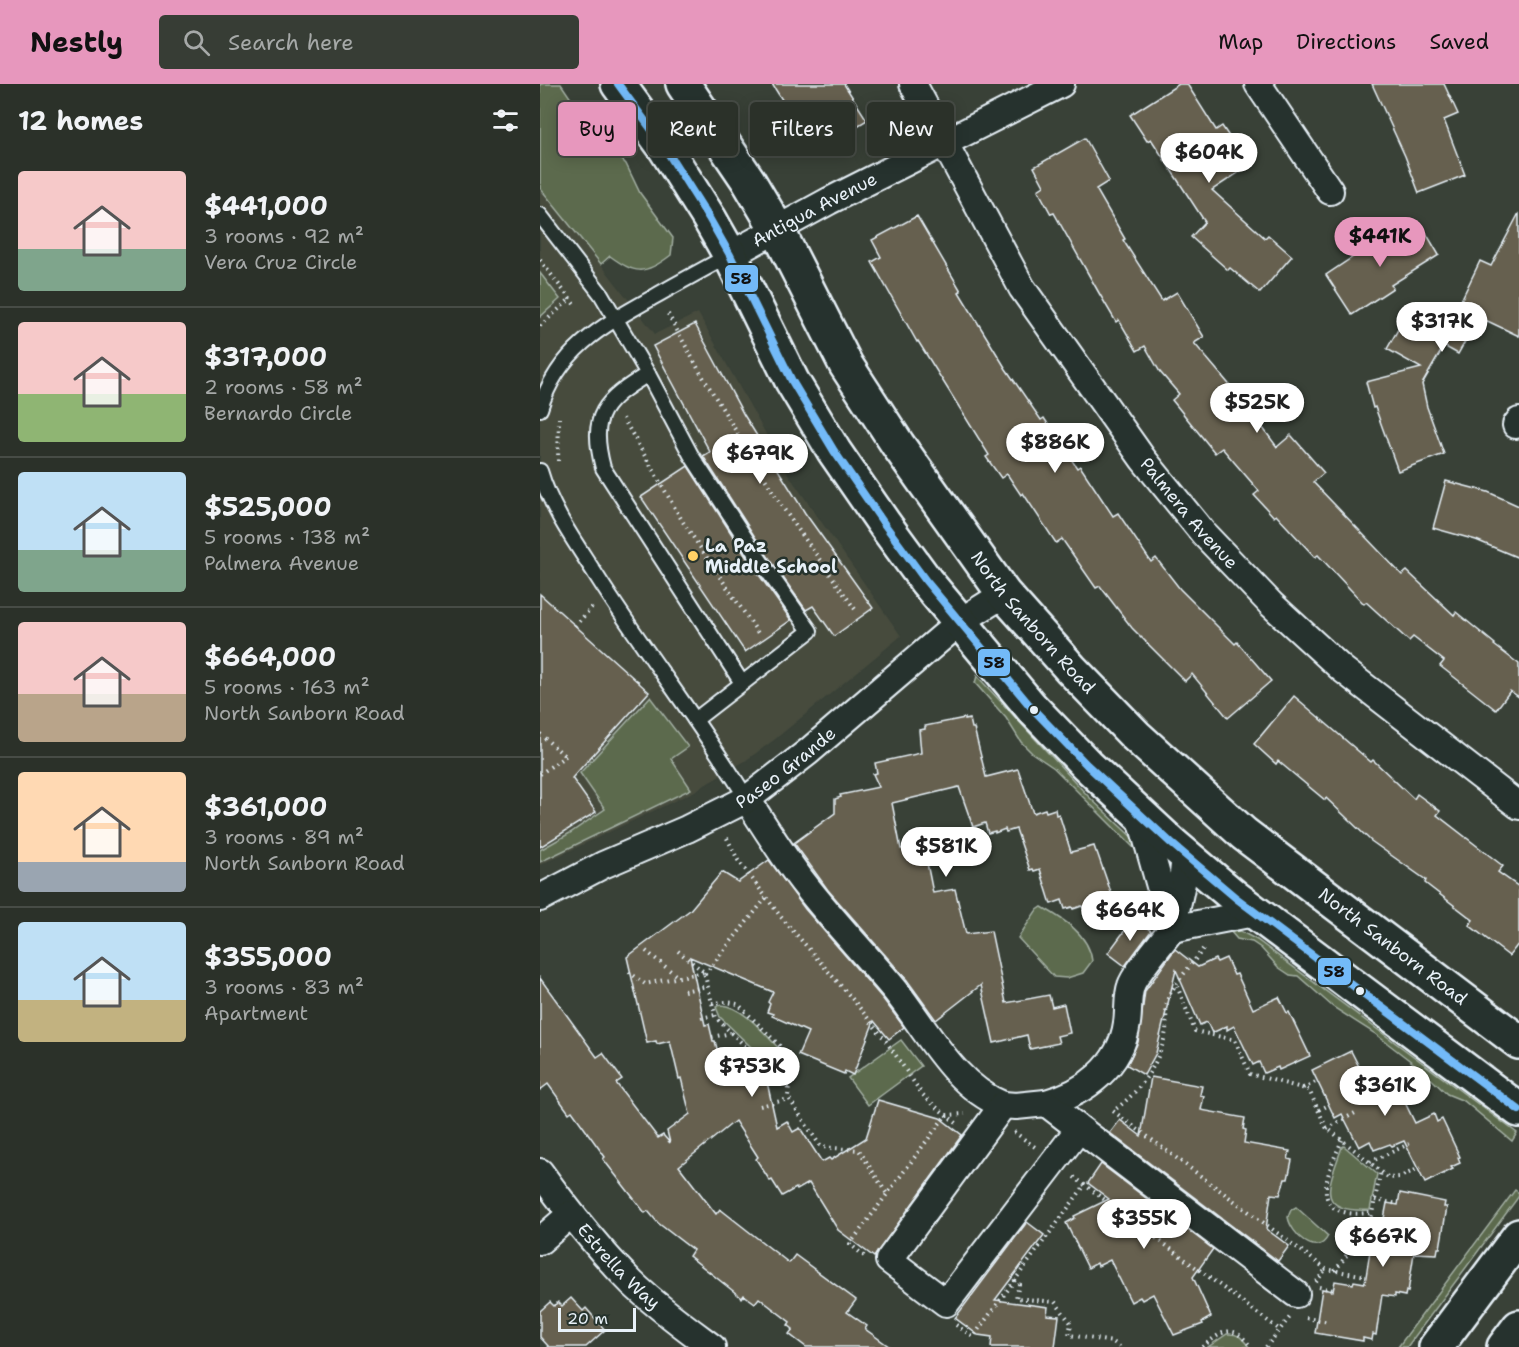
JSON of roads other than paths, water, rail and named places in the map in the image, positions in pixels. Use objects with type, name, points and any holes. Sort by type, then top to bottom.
[{"type":"main road","points":[[618,84],[689,184],[730,255],[792,381],[834,451],[926,581],[1031,707],[1140,815],[1185,856],[1254,912],[1519,1110]]},
{"type":"main road","name":"North Sanborn Road","points":[[683,84],[748,180],[777,229],[846,365],[898,446],[1004,594],[1071,669],[1136,736],[1244,834],[1519,1042]]},
{"type":"main road","points":[[1436,1347],[1519,1236]]},
{"type":"main road","points":[[1504,1347],[1519,1328]]},
{"type":"street","name":"Palmera Avenue","points":[[914,84],[923,102]]},
{"type":"street","name":"Antigua Avenue","points":[[954,138],[1061,84]]},
{"type":"street","points":[[1258,84],[1330,191]]},
{"type":"street","name":"Antigua Avenue","points":[[730,255],[920,156]]},
{"type":"street","name":"Palmera Avenue","points":[[952,156],[1022,288],[1143,459],[1204,534],[1271,604],[1342,669],[1519,806]]},
{"type":"street","name":"Paseo Grande","points":[[540,898],[603,865],[687,829],[747,799],[808,752],[961,621],[1004,594]]},
{"type":"street","points":[[747,799],[807,888],[894,989],[953,1068],[998,1111]]},
{"type":"street","points":[[1140,815],[1172,929]]},
{"type":"street","points":[[1079,1129],[946,1303],[889,1260],[998,1111],[1062,1099],[1084,1088],[1100,1075],[1113,1059],[1122,1042],[1127,1023],[1131,983],[1172,929],[1185,856]]},
{"type":"street","points":[[1172,929],[1254,912]]},
{"type":"street","points":[[1046,1103],[1298,1305]]},
{"type":"street","name":"Estrella Way","points":[[540,1172],[571,1214],[632,1283],[665,1312],[712,1347]]},
{"type":"street","points":[[540,1241],[571,1214]]},
{"type":"lane","points":[[540,215],[601,294],[648,374],[691,455],[754,553],[810,631],[695,720]]},
{"type":"lane","points":[[540,409],[545,392],[569,356],[585,340],[616,318],[730,255]]},
{"type":"lane","points":[[648,374],[612,399],[602,413],[597,440],[603,468],[611,484],[742,683]]},
{"type":"lane","points":[[540,471],[545,487],[567,529],[634,636],[718,752],[747,799]]},
{"type":"place","name":"La Paz Middle School","points":[[693,556]]}]
